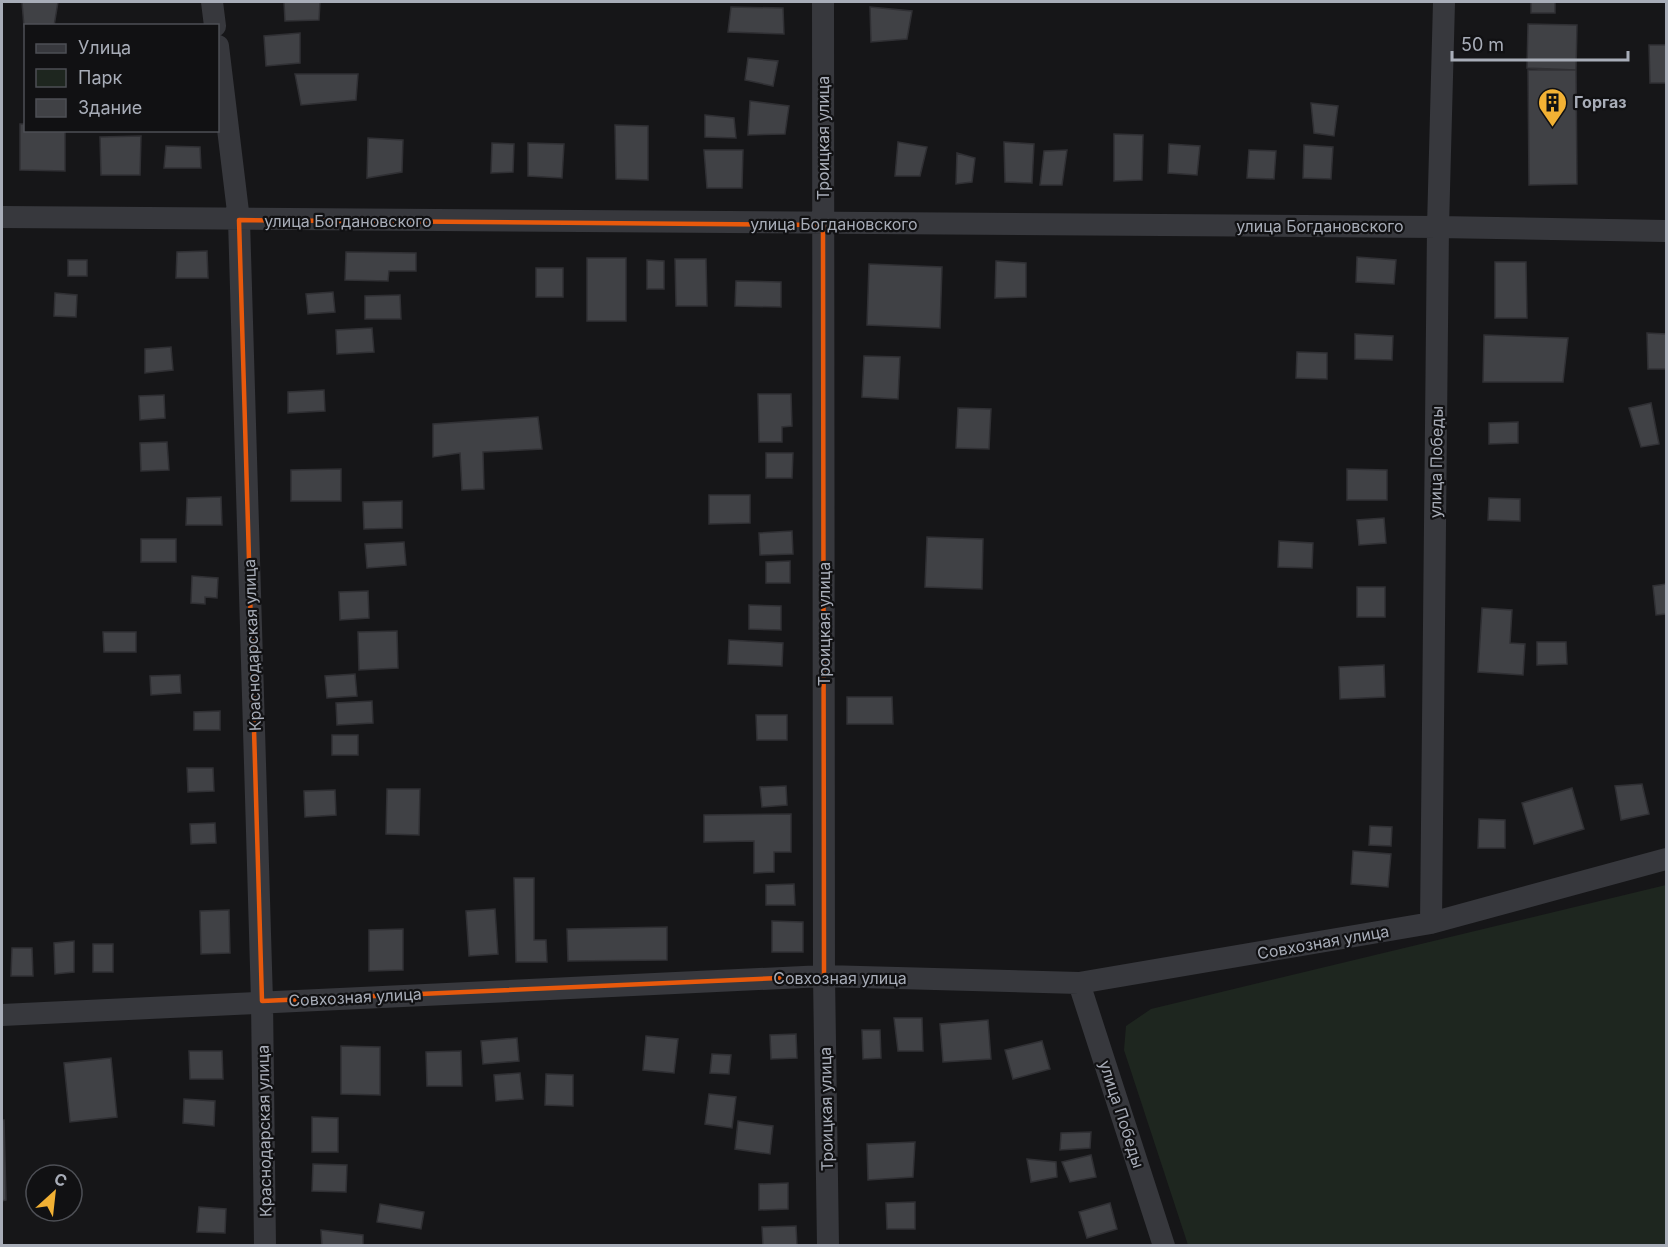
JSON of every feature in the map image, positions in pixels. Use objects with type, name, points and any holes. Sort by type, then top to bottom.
[{"type":"street","points":[[212,2],[215,24]]},
{"type":"street","name":"Троицкая улица","points":[[823,2],[824,976],[828,1245]]},
{"type":"street","name":"улица Победы","points":[[1431,923],[1438,227],[1444,2]]},
{"type":"street","name":"Краснодарская улица","points":[[219,54],[240,220],[262,1001],[265,1245]]},
{"type":"street","name":"улица Богдановского","points":[[2,217],[823,225],[1438,227],[1666,231]]},
{"type":"street","name":"Совхозная улица","points":[[2,1015],[824,976],[1079,983],[1431,923],[1666,859]]},
{"type":"street","name":"улица Победы","points":[[1079,983],[1164,1245]]},
{"type":"highlighted area","points":[[239,220],[823,225],[824,976],[262,1001]]},
{"type":"green space","points":[[1666,885],[1666,1245],[1188,1245],[1124,1050],[1126,1026],[1151,1009]]},
{"type":"building","points":[[22,2],[58,2],[54,24],[24,24],[24,27]]},
{"type":"building","points":[[284,2],[320,2],[319,20],[285,21]]},
{"type":"building","points":[[1531,2],[1555,2],[1555,13],[1531,13]]},
{"type":"building","points":[[731,7],[783,8],[784,34],[728,32]]},
{"type":"building","points":[[870,7],[912,11],[907,39],[871,42]]},
{"type":"building","points":[[1528,24],[1577,25],[1576,70],[1527,68]]},
{"type":"building","points":[[300,33],[300,63],[266,66],[264,36]]},
{"type":"building","points":[[1649,45],[1666,45],[1666,83],[1650,83]]},
{"type":"building","points":[[748,58],[778,61],[773,86],[745,80]]},
{"type":"building","name":"Горгаз","points":[[1528,70],[1576,70],[1577,184],[1529,185]]},
{"type":"building","points":[[295,74],[358,74],[356,100],[301,105]]},
{"type":"building","points":[[750,101],[789,106],[785,134],[748,135]]},
{"type":"building","points":[[1311,103],[1338,106],[1334,136],[1314,133]]},
{"type":"building","points":[[705,115],[734,118],[736,138],[705,137]]},
{"type":"building","points":[[20,124],[24,124],[24,132],[65,132],[65,171],[20,170]]},
{"type":"building","points":[[615,125],[648,126],[648,180],[616,179]]},
{"type":"building","points":[[1114,134],[1143,135],[1142,180],[1114,181]]},
{"type":"building","points":[[141,136],[140,175],[101,175],[100,137]]},
{"type":"building","points":[[368,138],[403,140],[402,172],[367,178]]},
{"type":"building","points":[[898,142],[927,147],[920,176],[895,176]]},
{"type":"building","points":[[1004,142],[1034,144],[1032,183],[1005,182]]},
{"type":"building","points":[[492,143],[514,144],[513,172],[491,173]]},
{"type":"building","points":[[528,143],[564,144],[562,178],[528,176]]},
{"type":"building","points":[[1169,144],[1200,146],[1197,175],[1168,173]]},
{"type":"building","points":[[1304,145],[1333,147],[1331,179],[1303,178]]},
{"type":"building","points":[[166,146],[200,147],[201,168],[164,168]]},
{"type":"building","points":[[704,150],[743,150],[742,188],[707,188]]},
{"type":"building","points":[[1067,150],[1062,185],[1040,185],[1044,151]]},
{"type":"building","points":[[1249,150],[1276,151],[1274,179],[1247,178]]},
{"type":"building","points":[[957,153],[975,158],[972,182],[956,184]]},
{"type":"building","points":[[207,251],[208,278],[176,278],[177,252]]},
{"type":"building","points":[[346,252],[416,253],[416,271],[389,271],[388,281],[345,280]]},
{"type":"building","points":[[1357,257],[1396,260],[1394,284],[1356,282]]},
{"type":"building","points":[[587,258],[626,258],[626,321],[587,321]]},
{"type":"building","points":[[675,259],[706,259],[707,306],[676,306]]},
{"type":"building","points":[[68,260],[87,260],[87,276],[68,276]]},
{"type":"building","points":[[647,260],[664,261],[664,289],[647,289]]},
{"type":"building","points":[[996,261],[1026,263],[1026,297],[995,298]]},
{"type":"building","points":[[1495,262],[1526,262],[1527,318],[1495,318]]},
{"type":"building","points":[[869,264],[942,267],[940,328],[867,325]]},
{"type":"building","points":[[536,268],[563,268],[563,297],[536,297]]},
{"type":"building","points":[[736,281],[781,282],[781,307],[735,306]]},
{"type":"building","points":[[333,292],[335,312],[308,314],[306,294]]},
{"type":"building","points":[[55,293],[77,295],[76,317],[54,316]]},
{"type":"building","points":[[400,295],[401,319],[365,319],[365,296]]},
{"type":"building","points":[[372,328],[374,352],[337,354],[336,330]]},
{"type":"building","points":[[1647,333],[1666,334],[1666,369],[1648,369]]},
{"type":"building","points":[[1355,334],[1393,336],[1392,360],[1355,359]]},
{"type":"building","points":[[1484,335],[1568,338],[1563,382],[1483,382]]},
{"type":"building","points":[[171,347],[173,370],[145,373],[145,349]]},
{"type":"building","points":[[1297,352],[1327,353],[1327,379],[1296,378]]},
{"type":"building","points":[[864,356],[900,357],[898,399],[862,397]]},
{"type":"building","points":[[324,390],[325,411],[288,413],[288,392]]},
{"type":"building","points":[[758,394],[791,394],[792,426],[782,427],[782,442],[759,442]]},
{"type":"building","points":[[164,395],[165,418],[140,420],[139,396]]},
{"type":"building","points":[[1651,403],[1659,444],[1641,447],[1629,408]]},
{"type":"building","points":[[958,408],[991,409],[989,449],[956,448]]},
{"type":"building","points":[[538,417],[542,449],[483,452],[484,489],[462,490],[460,453],[433,457],[433,424]]},
{"type":"building","points":[[1518,422],[1518,443],[1489,444],[1489,423]]},
{"type":"building","points":[[167,442],[169,470],[141,471],[140,443]]},
{"type":"building","points":[[766,453],[793,453],[792,478],[766,478]]},
{"type":"building","points":[[341,469],[341,501],[291,501],[291,470]]},
{"type":"building","points":[[1347,469],[1387,470],[1387,500],[1347,500]]},
{"type":"building","points":[[709,495],[750,495],[750,523],[709,524]]},
{"type":"building","points":[[221,497],[222,525],[186,525],[187,498]]},
{"type":"building","points":[[1489,498],[1520,499],[1520,521],[1488,520]]},
{"type":"building","points":[[402,501],[402,528],[364,529],[363,502]]},
{"type":"building","points":[[1384,518],[1386,543],[1359,545],[1357,520]]},
{"type":"building","points":[[792,531],[793,554],[760,555],[759,533]]},
{"type":"building","points":[[927,537],[983,539],[982,589],[925,587]]},
{"type":"building","points":[[141,539],[176,539],[176,562],[141,562]]},
{"type":"building","points":[[1279,541],[1313,543],[1312,568],[1278,567]]},
{"type":"building","points":[[404,542],[406,565],[367,568],[365,544]]},
{"type":"building","points":[[790,561],[790,583],[766,583],[766,562]]},
{"type":"building","points":[[192,576],[218,578],[217,598],[205,597],[205,604],[191,603]]},
{"type":"building","points":[[1666,584],[1666,614],[1656,615],[1653,586]]},
{"type":"building","points":[[1357,587],[1385,587],[1385,617],[1357,617]]},
{"type":"building","points":[[368,591],[369,618],[340,620],[339,592]]},
{"type":"building","points":[[749,605],[781,606],[781,630],[749,629]]},
{"type":"building","points":[[1482,608],[1512,610],[1510,643],[1525,644],[1523,675],[1478,672]]},
{"type":"building","points":[[397,631],[398,668],[359,670],[358,632]]},
{"type":"building","points":[[103,632],[136,632],[136,652],[104,652]]},
{"type":"building","points":[[729,640],[783,643],[782,666],[728,664]]},
{"type":"building","points":[[1537,642],[1566,642],[1567,664],[1537,665]]},
{"type":"building","points":[[1384,665],[1385,697],[1340,699],[1339,667]]},
{"type":"building","points":[[355,674],[357,696],[327,698],[325,676]]},
{"type":"building","points":[[180,675],[181,693],[151,695],[150,676]]},
{"type":"building","points":[[847,697],[892,697],[893,724],[847,724]]},
{"type":"building","points":[[372,701],[373,723],[337,725],[336,703]]},
{"type":"building","points":[[220,711],[220,730],[194,730],[194,712]]},
{"type":"building","points":[[756,715],[787,715],[787,740],[757,740]]},
{"type":"building","points":[[332,735],[358,735],[358,755],[332,755]]},
{"type":"building","points":[[187,768],[213,768],[214,791],[188,792]]},
{"type":"building","points":[[1642,784],[1649,814],[1621,820],[1615,786]]},
{"type":"building","points":[[786,786],[787,805],[762,807],[760,787]]},
{"type":"building","points":[[1572,788],[1584,829],[1534,844],[1522,803]]},
{"type":"building","points":[[387,789],[420,789],[419,835],[386,834]]},
{"type":"building","points":[[335,790],[336,815],[305,817],[304,791]]},
{"type":"building","points":[[791,814],[791,852],[774,852],[774,872],[754,873],[754,841],[704,842],[704,815]]},
{"type":"building","points":[[1479,819],[1505,820],[1505,848],[1478,848]]},
{"type":"building","points":[[215,823],[216,843],[191,844],[190,824]]},
{"type":"building","points":[[1370,826],[1392,827],[1391,846],[1369,845]]},
{"type":"building","points":[[1353,851],[1391,854],[1388,887],[1351,884]]},
{"type":"building","points":[[514,878],[534,878],[534,940],[546,940],[547,962],[516,962]]},
{"type":"building","points":[[794,884],[795,905],[766,905],[766,885]]},
{"type":"building","points":[[495,909],[498,954],[469,956],[466,911]]},
{"type":"building","points":[[229,910],[230,953],[201,954],[200,911]]},
{"type":"building","points":[[772,921],[803,922],[803,952],[772,952]]},
{"type":"building","points":[[667,927],[667,960],[568,961],[567,929]]},
{"type":"building","points":[[403,929],[403,970],[369,971],[369,930]]},
{"type":"building","points":[[74,941],[74,972],[55,974],[54,943]]},
{"type":"building","points":[[93,944],[113,944],[113,972],[93,972]]},
{"type":"building","points":[[12,948],[32,948],[33,976],[11,976]]},
{"type":"building","points":[[894,1018],[922,1018],[923,1051],[898,1051]]},
{"type":"building","points":[[988,1020],[991,1059],[943,1062],[940,1024]]},
{"type":"building","points":[[862,1030],[880,1030],[881,1058],[863,1059]]},
{"type":"building","points":[[796,1034],[797,1058],[771,1059],[770,1035]]},
{"type":"building","points":[[646,1036],[678,1039],[674,1073],[643,1070]]},
{"type":"building","points":[[517,1038],[519,1061],[483,1064],[481,1041]]},
{"type":"building","points":[[1042,1041],[1050,1069],[1013,1079],[1005,1050]]},
{"type":"building","points":[[341,1046],[380,1047],[380,1095],[341,1094]]},
{"type":"building","points":[[189,1051],[222,1051],[223,1079],[190,1079]]},
{"type":"building","points":[[461,1051],[462,1086],[427,1086],[426,1052]]},
{"type":"building","points":[[712,1054],[731,1055],[729,1074],[710,1073]]},
{"type":"building","points":[[111,1058],[117,1117],[70,1122],[64,1063]]},
{"type":"building","points":[[520,1073],[523,1099],[496,1101],[494,1075]]},
{"type":"building","points":[[546,1074],[573,1075],[573,1106],[545,1105]]},
{"type":"building","points":[[709,1094],[736,1097],[732,1128],[705,1124]]},
{"type":"building","points":[[184,1099],[215,1101],[214,1126],[183,1123]]},
{"type":"building","points":[[312,1117],[338,1118],[338,1152],[312,1152]]},
{"type":"building","points":[[2,1120],[4,1120],[6,1200],[2,1201]]},
{"type":"building","points":[[738,1121],[773,1126],[770,1154],[735,1149]]},
{"type":"building","points":[[1091,1132],[1090,1148],[1060,1150],[1061,1133]]},
{"type":"building","points":[[915,1142],[913,1177],[868,1180],[867,1144]]},
{"type":"building","points":[[1091,1155],[1096,1177],[1070,1182],[1062,1162]]},
{"type":"building","points":[[1027,1159],[1056,1162],[1057,1177],[1031,1182]]},
{"type":"building","points":[[313,1164],[347,1165],[346,1192],[312,1191]]},
{"type":"building","points":[[788,1183],[788,1209],[759,1210],[759,1184]]},
{"type":"building","points":[[915,1202],[915,1229],[887,1229],[886,1203]]},
{"type":"building","points":[[1110,1203],[1117,1229],[1087,1238],[1079,1212]]},
{"type":"building","points":[[380,1204],[424,1212],[421,1229],[377,1222]]},
{"type":"building","points":[[199,1207],[226,1209],[225,1233],[197,1232]]},
{"type":"building","points":[[796,1226],[797,1246],[763,1246],[762,1227]]},
{"type":"building","points":[[321,1230],[363,1235],[363,1246],[322,1246]]},
{"type":"place","name":"Горгаз","points":[[1553,128]]}]
